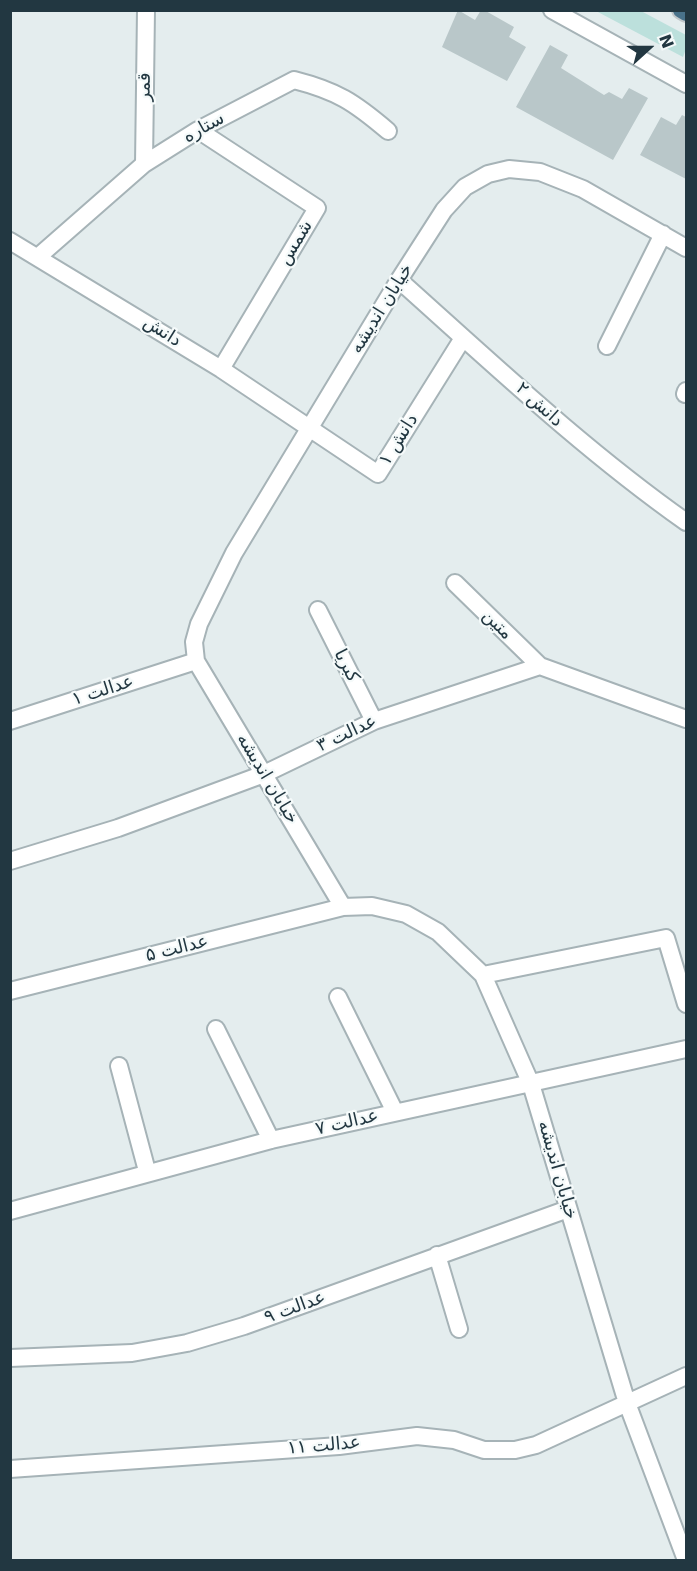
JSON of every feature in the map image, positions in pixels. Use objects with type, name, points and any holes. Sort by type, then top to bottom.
[{"type":"highway","points":[[681,10],[687,13]]},
{"type":"street","name":"قمر","points":[[144,164],[146,10]]},
{"type":"street","points":[[552,10],[687,84]]},
{"type":"street","name":"ستاره","points":[[39,256],[144,164],[198,130],[294,80],[322,87],[355,103],[388,131]]},
{"type":"street","name":"شمس","points":[[198,130],[317,208],[221,369]]},
{"type":"street","name":"خیابان اندیشه","points":[[687,248],[566,180],[534,171],[509,169],[476,180],[454,196],[399,280],[234,553],[209,602],[194,642],[196,661],[343,907],[372,906],[406,914],[438,932],[483,975],[531,1084],[627,1402],[687,1560]]},
{"type":"street","points":[[608,346],[663,234]]},
{"type":"street","name":"دانش","points":[[10,241],[39,256],[221,369],[310,428]]},
{"type":"street","name":"دانش ۲","points":[[399,280],[587,447],[637,488],[687,522]]},
{"type":"street","name":"دانش ۱","points":[[310,428],[378,474],[463,338]]},
{"type":"street","name":"متین","points":[[455,583],[540,666]]},
{"type":"street","name":"کبریا","points":[[318,610],[374,721]]},
{"type":"street","name":"عدالت ۱","points":[[10,721],[196,661]]},
{"type":"street","points":[[540,666],[687,719]]},
{"type":"street","name":"عدالت ۳","points":[[10,861],[118,828],[264,774],[374,721],[540,666]]},
{"type":"street","name":"عدالت ۵","points":[[10,991],[343,907]]},
{"type":"street","points":[[483,975],[666,938],[687,1004]]},
{"type":"street","points":[[338,997],[395,1112]]},
{"type":"street","points":[[216,1029],[271,1140]]},
{"type":"street","name":"عدالت ۷","points":[[10,1211],[147,1171],[271,1140],[687,1049]]},
{"type":"street","points":[[118,1066],[147,1171]]},
{"type":"street","name":"عدالت ۹","points":[[10,1358],[132,1353],[187,1343],[244,1326],[568,1209]]},
{"type":"street","points":[[436,1255],[459,1329]]},
{"type":"street","name":"عدالت ۱۱","points":[[10,1469],[339,1446],[417,1436],[454,1440],[484,1450],[515,1450],[536,1445],[687,1376]]},
{"type":"green space","points":[[596,11],[641,11],[686,35],[686,49],[683,57]]},
{"type":"building","points":[[458,10],[475,20],[481,10],[484,10],[514,27],[509,37],[526,47],[507,81],[442,47]]},
{"type":"building","points":[[550,45],[568,55],[561,68],[604,95],[609,92],[622,99],[629,88],[648,98],[613,160],[516,107]]},
{"type":"building","points":[[682,115],[686,117],[686,179],[640,155],[661,117],[676,125]]}]
